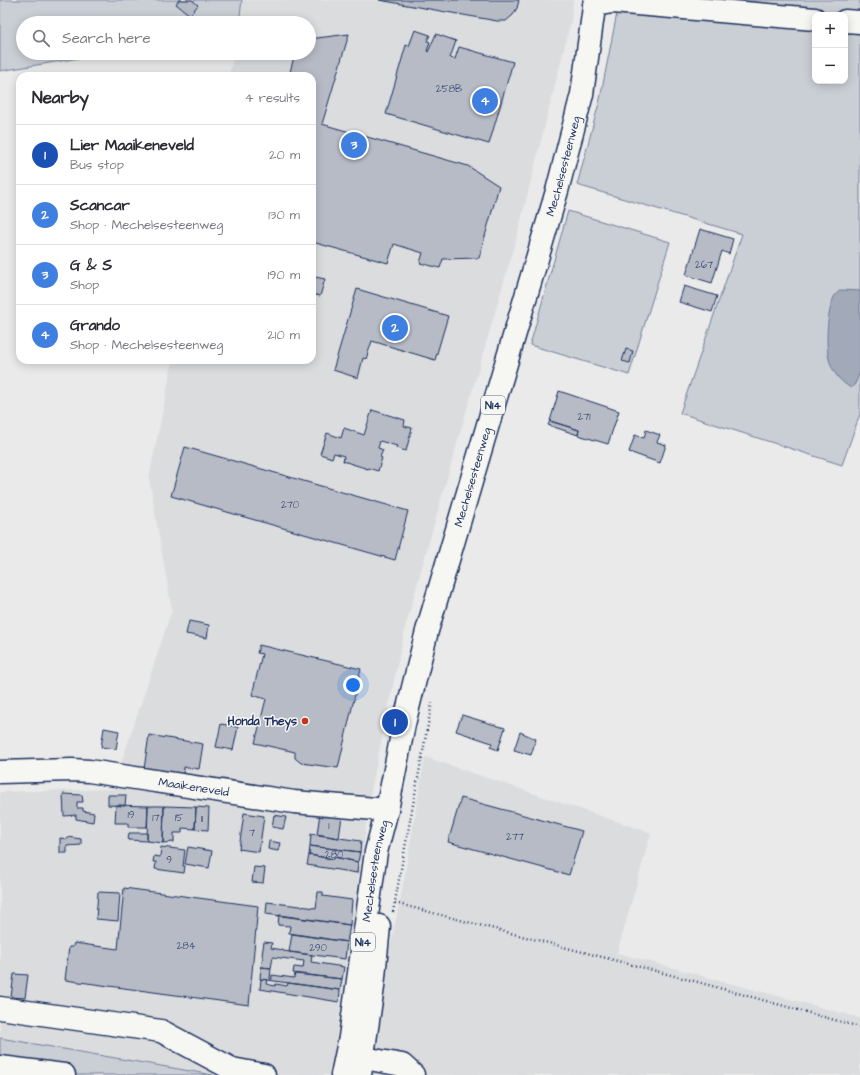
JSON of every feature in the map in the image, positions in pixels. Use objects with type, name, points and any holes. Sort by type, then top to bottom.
[{"type":"main road","name":"Mechelsesteenweg","points":[[342,1075],[350,1037],[376,852],[387,810],[404,724],[426,631],[557,191],[582,94],[595,2],[613,2],[812,19]]},
{"type":"main road","points":[[848,21],[860,22]]},
{"type":"main road","name":"Maaikeneveld","points":[[0,772],[89,771],[294,802],[387,810]]},
{"type":"main road","name":"Mechelsesteenweg","points":[[362,1066],[373,987],[387,855],[387,810]]},
{"type":"main road","points":[[0,1008],[161,1031],[231,1072],[264,1075]]},
{"type":"main road","points":[[362,1066],[402,1065],[413,1075]]},
{"type":"main road","points":[[0,1067],[64,1075]]},
{"type":"path","points":[[392,916],[432,702]]},
{"type":"path","points":[[395,902],[679,977],[860,1027]]},
{"type":"shaded area","points":[[0,0],[242,0],[240,16],[16,16],[16,60],[67,60],[0,71]]},
{"type":"shaded area","points":[[242,0],[573,0],[571,21],[517,236],[405,628],[371,790],[331,1075],[213,1075],[0,1038],[0,792],[116,789],[121,764],[172,610],[149,478],[172,364],[316,364],[316,72],[230,72],[232,60],[316,60],[316,16],[240,16]]},
{"type":"shaded area","points":[[671,0],[860,0],[860,15],[848,14],[848,12],[822,12]]},
{"type":"shaded area","points":[[618,8],[812,26],[812,84],[848,84],[848,28],[860,30],[860,414],[842,465],[680,413],[742,234],[577,185],[600,99]]},
{"type":"shaded area","points":[[568,211],[670,242],[629,375],[530,345]]},
{"type":"shaded area","points":[[425,757],[651,833],[617,953],[860,1018],[860,1075],[363,1075],[402,891]]},
{"type":"shaded area","points":[[0,1038],[213,1075],[0,1075]]},
{"type":"water","points":[[841,290],[860,291],[860,372],[855,384],[851,388],[841,381],[834,372],[828,350],[828,321],[834,297]]},
{"type":"building","points":[[179,0],[192,0],[198,5],[190,15],[176,4]]},
{"type":"building","points":[[379,0],[519,0],[513,15],[506,21],[497,21]]},
{"type":"building","points":[[415,30],[430,35],[427,41],[430,42],[428,52],[436,34],[456,41],[450,58],[455,59],[459,47],[513,62],[489,144],[386,114],[406,45],[409,46]]},
{"type":"building","points":[[349,34],[322,124],[468,166],[499,186],[479,258],[443,259],[440,268],[420,263],[423,253],[394,244],[388,263],[316,243],[316,72],[290,72],[293,60],[316,60],[316,38]]},
{"type":"building","points":[[700,229],[733,239],[729,254],[722,251],[712,283],[686,275]]},
{"type":"building","points":[[316,277],[325,279],[320,296],[316,295]]},
{"type":"building","points":[[684,286],[717,296],[712,312],[679,302]]},
{"type":"building","points":[[357,289],[448,316],[435,360],[372,341],[366,359],[363,358],[358,378],[333,370]]},
{"type":"building","points":[[626,349],[633,351],[630,363],[622,361]]},
{"type":"building","points":[[559,391],[619,411],[608,444],[578,435],[579,430],[550,421]]},
{"type":"building","points":[[372,410],[405,420],[404,426],[412,428],[406,451],[396,448],[397,446],[380,441],[378,448],[383,450],[380,457],[382,458],[378,471],[343,461],[344,456],[334,453],[332,458],[320,454],[327,433],[341,438],[344,428],[364,435]]},
{"type":"building","points":[[550,421],[579,430],[578,435],[548,425]]},
{"type":"building","points":[[646,430],[660,435],[657,442],[666,445],[660,463],[629,452],[635,435],[644,438]]},
{"type":"building","points":[[185,447],[408,511],[395,560],[171,496]]},
{"type":"building","points":[[189,621],[209,625],[207,638],[186,634]]},
{"type":"building","name":"Honda Theys","points":[[259,645],[361,669],[338,768],[301,763],[295,758],[295,752],[255,743],[266,699],[252,695],[262,654],[257,653]]},
{"type":"building","points":[[462,715],[505,728],[498,750],[490,747],[492,743],[456,731]]},
{"type":"building","points":[[221,724],[238,727],[233,750],[216,747]]},
{"type":"building","points":[[104,728],[119,731],[116,749],[101,747]]},
{"type":"building","points":[[520,732],[536,739],[531,755],[514,750]]},
{"type":"building","points":[[149,735],[203,744],[199,769],[184,767],[183,775],[144,769]]},
{"type":"building","points":[[63,794],[82,795],[83,802],[77,802],[77,808],[83,808],[83,811],[94,813],[93,822],[76,819],[76,815],[64,816]]},
{"type":"building","points":[[108,795],[126,795],[125,806],[108,805]]},
{"type":"building","points":[[461,798],[582,831],[569,875],[448,842]]},
{"type":"building","points":[[116,805],[148,806],[147,827],[128,827],[128,823],[115,823]]},
{"type":"building","points":[[148,806],[164,806],[163,843],[147,841]]},
{"type":"building","points":[[164,806],[196,807],[195,829],[182,828],[182,833],[174,833],[174,842],[163,843]]},
{"type":"building","points":[[196,807],[209,808],[208,830],[195,829]]},
{"type":"building","points":[[244,813],[264,816],[259,852],[239,849]]},
{"type":"building","points":[[320,813],[342,816],[339,838],[317,834]]},
{"type":"building","points":[[274,815],[286,817],[283,829],[272,827]]},
{"type":"building","points":[[129,833],[147,833],[147,841],[128,840]]},
{"type":"building","points":[[311,834],[361,841],[360,852],[310,846]]},
{"type":"building","points":[[68,837],[81,839],[81,845],[67,846],[67,853],[60,853],[60,838],[68,839]]},
{"type":"building","points":[[269,841],[280,843],[278,851],[268,849]]},
{"type":"building","points":[[310,846],[360,852],[358,862],[334,857],[334,859],[309,855]]},
{"type":"building","points":[[161,847],[185,850],[183,866],[185,866],[184,873],[155,869],[156,862],[153,862],[154,856],[160,857]]},
{"type":"building","points":[[188,847],[212,851],[209,868],[185,864]]},
{"type":"building","points":[[309,855],[334,859],[334,857],[358,862],[357,873],[307,865]]},
{"type":"building","points":[[254,867],[265,868],[263,883],[252,882]]},
{"type":"building","points":[[124,888],[258,906],[249,1005],[65,980],[69,947],[73,947],[74,943],[118,949]]},
{"type":"building","points":[[98,892],[120,893],[118,921],[96,919]]},
{"type":"building","points":[[318,892],[323,892],[323,896],[352,900],[350,925],[266,914],[267,902],[316,908]]},
{"type":"building","points":[[279,915],[350,925],[347,942],[289,933],[290,926],[278,925]]},
{"type":"building","points":[[292,934],[347,942],[345,959],[289,952]]},
{"type":"building","points":[[264,942],[272,943],[271,948],[312,955],[311,962],[344,967],[342,979],[293,973],[294,967],[303,968],[304,961],[273,957],[271,968],[261,967]]},
{"type":"building","points":[[261,967],[271,968],[270,979],[272,979],[272,975],[294,978],[295,974],[342,979],[340,990],[260,979]]},
{"type":"building","points":[[14,974],[28,975],[25,998],[11,997]]},
{"type":"building","points":[[261,979],[267,980],[266,984],[275,986],[276,984],[287,986],[288,983],[340,990],[339,1002],[260,989]]},
{"type":"place","name":"Grando","points":[[485,101]]},
{"type":"place","name":"G & S","points":[[354,145]]},
{"type":"place","name":"Scancar","points":[[395,328]]},
{"type":"place","name":"Honda Theys","points":[[305,721]]},
{"type":"place","name":"Lier Maaikeneveld","points":[[395,722]]}]
